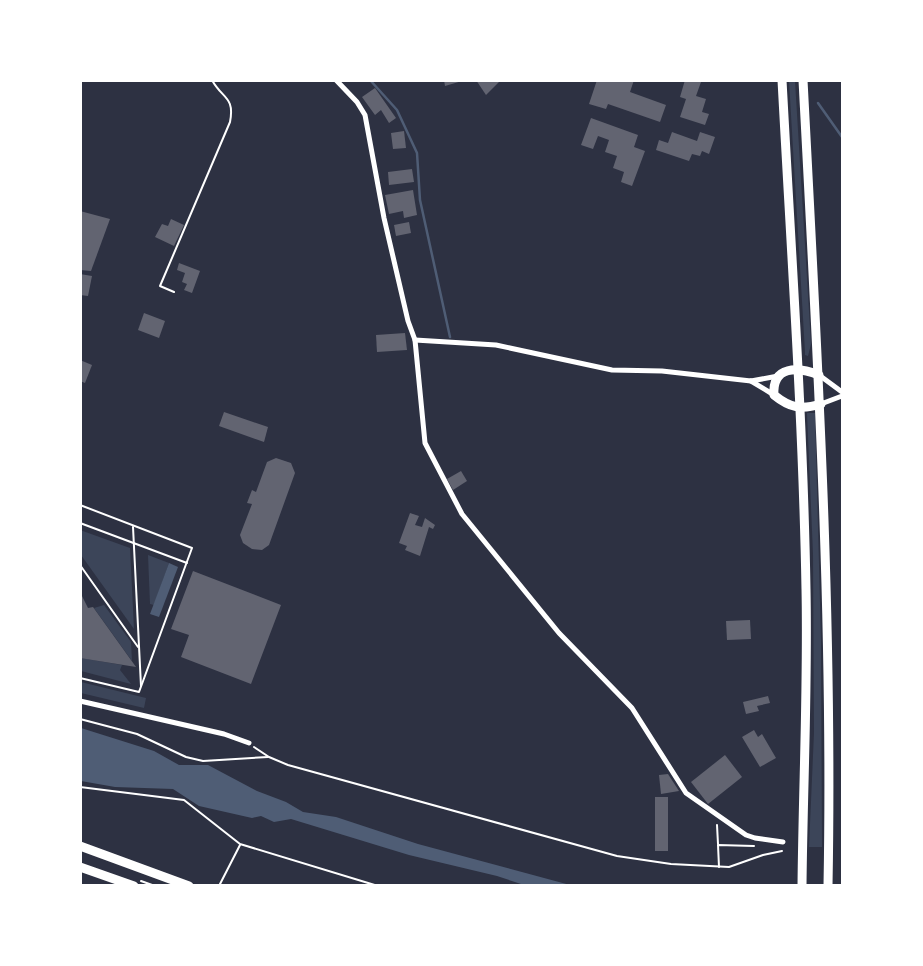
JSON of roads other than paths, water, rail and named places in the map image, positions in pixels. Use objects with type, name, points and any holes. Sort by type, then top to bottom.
[{"type":"main road","points":[[782,80],[800,408],[807,652],[802,886]]},
{"type":"main road","points":[[803,80],[821,404],[828,630],[828,886]]},
{"type":"main road","points":[[819,375],[798,369],[778,376],[774,395],[787,405],[800,408],[821,404]]},
{"type":"main road","points":[[80,846],[189,886]]},
{"type":"main road","points":[[80,867],[134,886]]},
{"type":"street","points":[[336,80],[357,102],[365,115],[384,218],[415,340],[425,443],[462,514],[559,633],[632,708],[686,793],[755,838],[783,842]]},
{"type":"street","points":[[415,340],[496,345],[612,370],[662,371],[751,382],[778,376]]},
{"type":"street","points":[[819,375],[842,394],[821,404]]},
{"type":"street","points":[[751,382],[774,395]]},
{"type":"street","points":[[80,701],[224,734],[249,743]]},
{"type":"waterway","points":[[370,80],[397,110],[417,153],[420,200],[450,337]]},
{"type":"waterway","points":[[818,103],[842,137]]}]
